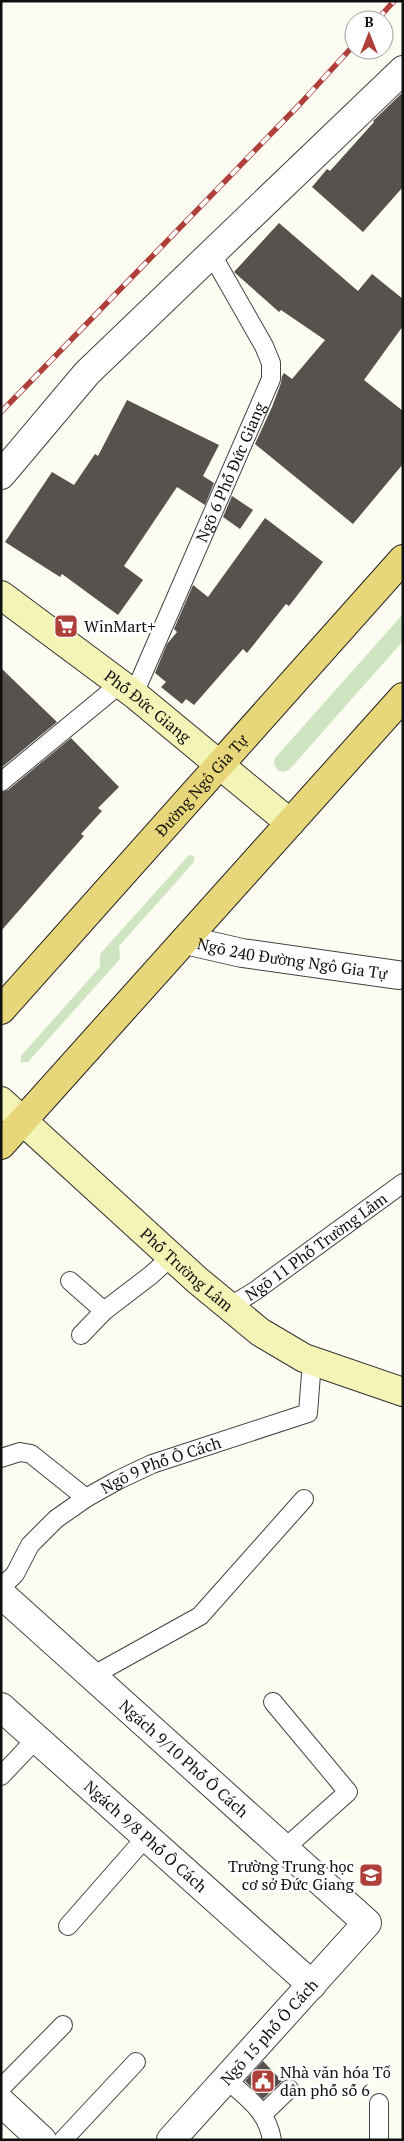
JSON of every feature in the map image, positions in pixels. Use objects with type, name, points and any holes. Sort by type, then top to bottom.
[{"type":"main road","name":"Đường Ngô Gia Tự","points":[[1,1010],[220,767],[403,559]]},
{"type":"main road","name":"Phố Đức Giang","points":[[1,594],[127,689],[290,823]]},
{"type":"main road","points":[[1,1145],[403,697]]},
{"type":"main road","name":"Phố Trường Lâm","points":[[1,1101],[229,1308],[260,1332],[304,1358],[403,1392]]},
{"type":"street","points":[[1,474],[87,373],[403,70]]},
{"type":"street","name":"Ngõ 240 Đường Ngô Gia Tự","points":[[185,940],[242,952],[398,975]]},
{"type":"street","name":"Ngách 9/10 Phố Ô Cách","points":[[1,1594],[367,1923]]},
{"type":"street","name":"Ngách 9/8 Phố Ô Cách","points":[[1,1707],[312,1985]]},
{"type":"street","name":"Ngõ 15 phố Ô Cách","points":[[171,2140],[367,1923]]},
{"type":"street","points":[[1,2102],[42,2140]]},
{"type":"lane","name":"Ngõ 6 Phố Đức Giang","points":[[127,689],[271,379],[271,363],[264,346],[212,253]]},
{"type":"lane","points":[[1,782],[127,689]]},
{"type":"lane","name":"Ngõ 11 Phố Trường Lâm","points":[[229,1308],[403,1183]]},
{"type":"lane","points":[[81,1335],[104,1311],[151,1276],[171,1256]]},
{"type":"lane","points":[[70,1281],[104,1311]]},
{"type":"lane","name":"Ngõ 9 Phố Ô Cách","points":[[1,1588],[15,1574],[30,1545],[56,1519],[86,1498],[152,1464],[308,1413],[312,1361]]},
{"type":"lane","name":"Ngõ 9 Phố Ô Cách","points":[[1,1458],[20,1452],[31,1454],[86,1498]]},
{"type":"lane","points":[[92,1676],[200,1616],[304,1499]]},
{"type":"lane","points":[[273,1702],[348,1792],[284,1849]]},
{"type":"lane","points":[[1,1776],[36,1739]]},
{"type":"lane","points":[[68,1926],[146,1837]]},
{"type":"lane","points":[[1,2088],[63,2025]]},
{"type":"lane","points":[[62,2140],[136,2062]]},
{"type":"lane","points":[[226,2079],[263,2114],[269,2124],[272,2140]]},
{"type":"lane","points":[[263,2114],[289,2089]]},
{"type":"lane","points":[[379,2103],[379,2140]]},
{"type":"green space","points":[[403,614],[403,641],[289,770],[283,772],[277,770],[274,764],[275,758]]},
{"type":"green space","points":[[188,856],[194,856],[194,862],[119,946],[120,959],[28,1062],[21,1062],[21,1056],[100,967],[100,954]]},
{"type":"building","points":[[403,92],[403,187],[363,232],[312,187],[327,169],[330,171],[373,121]]},
{"type":"building","points":[[279,223],[358,291],[372,274],[403,299],[403,326],[364,380],[403,411],[403,464],[353,524],[255,444],[272,407],[284,373],[292,379],[325,340],[281,310],[279,312],[234,272]]},
{"type":"building","points":[[127,400],[219,445],[203,476],[214,483],[205,505],[177,487],[124,566],[143,580],[118,615],[62,574],[60,577],[5,542],[52,472],[74,485],[95,454],[98,456]]},
{"type":"building","points":[[232,496],[253,510],[240,529],[223,517]]},
{"type":"building","points":[[265,518],[323,562],[289,606],[286,604],[247,653],[243,649],[194,705],[186,699],[182,704],[161,687],[166,682],[155,673],[167,644],[177,632],[174,629],[193,585],[208,597]]},
{"type":"building","points":[[1,668],[57,722],[1,768]]},
{"type":"building","points":[[71,738],[119,787],[98,808],[102,811],[81,834],[84,836],[1,931],[1,792],[8,790]]},
{"type":"building","name":"Nhà văn hóa Tổ dân phố số 6","points":[[263,2061],[282,2081],[263,2099],[245,2081]]},
{"type":"railway","points":[[386,10],[394,1]]},
{"type":"railway","points":[[1,412],[300,104],[344,56]]},
{"type":"place","name":"WinMart+","points":[[66,626]]},
{"type":"place","name":"Trường Trung học cơ sở Đức Giang","points":[[371,1875]]},
{"type":"place","name":"Nhà văn hóa Tổ dân phố số 6","points":[[263,2081]]}]
